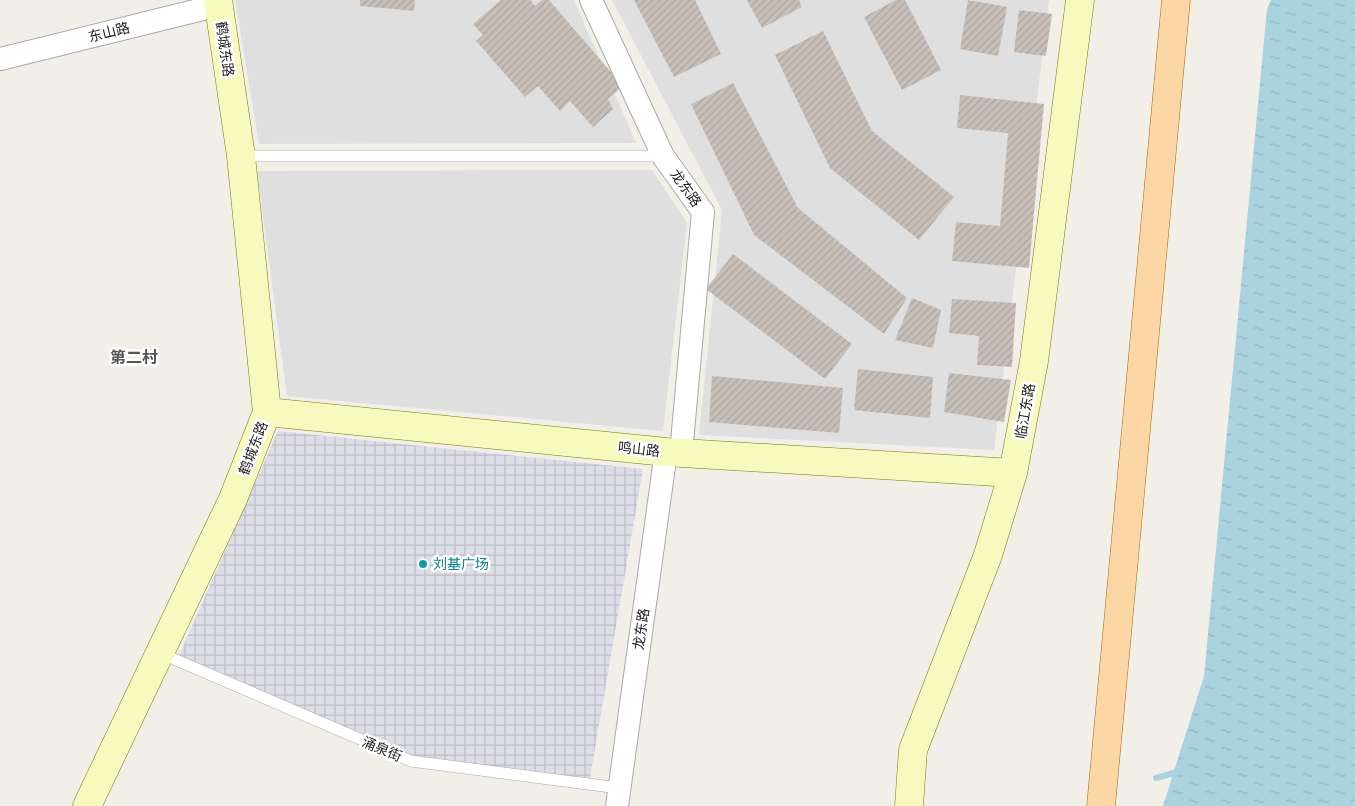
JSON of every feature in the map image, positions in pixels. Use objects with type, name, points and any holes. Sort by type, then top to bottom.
[{"type":"main road","points":[[1101,806],[1176,0]]},
{"type":"street","name":"龙东路","points":[[591,0],[663,156],[703,212],[673,452],[618,797]]},
{"type":"street","name":"临江东路","points":[[909,806],[913,750],[988,555],[1013,473],[1034,361],[1080,0]]},
{"type":"street","name":"东山路","points":[[0,59],[218,2]]},
{"type":"street","name":"鹤城东路","points":[[87,806],[233,499],[267,412],[241,156],[218,2]]},
{"type":"street","name":"鸣山路","points":[[267,412],[673,452],[1013,473]]},
{"type":"lane","points":[[241,156],[663,156]]},
{"type":"lane","name":"涌泉街","points":[[160,652],[411,761],[618,797]]},
{"type":"shaded area","points":[[235,0],[574,0],[636,143],[259,144]]},
{"type":"shaded area","points":[[612,0],[1049,0],[994,450],[699,435],[722,210]]},
{"type":"shaded area","points":[[652,170],[687,223],[663,431],[287,396],[257,171]]},
{"type":"shaded area","name":"刘基广场","points":[[278,431],[643,469],[589,784],[411,761],[177,660]]},
{"type":"water","points":[[1271,0],[1355,0],[1355,806],[1163,806],[1204,676],[1267,9]]},
{"type":"building","points":[[360,0],[415,0],[414,11],[360,6]]},
{"type":"building","points":[[501,0],[530,0],[535,6],[542,0],[549,0],[623,86],[608,99],[613,109],[593,127],[570,101],[560,111],[538,86],[525,97],[476,41],[483,35],[473,24]]},
{"type":"building","points":[[634,0],[695,0],[721,54],[674,77]]},
{"type":"building","points":[[747,0],[799,0],[802,7],[762,28]]},
{"type":"building","points":[[896,0],[905,0],[941,70],[902,90],[864,17]]},
{"type":"building","points":[[968,0],[1007,7],[998,56],[960,49]]},
{"type":"building","points":[[1019,10],[1052,14],[1046,56],[1014,52]]},
{"type":"building","points":[[823,31],[872,131],[954,197],[919,240],[830,168],[775,55]]},
{"type":"building","points":[[733,83],[798,208],[907,298],[884,334],[754,235],[691,104]]},
{"type":"building","points":[[960,95],[1044,104],[1029,268],[952,261],[956,222],[1000,226],[1008,133],[957,128]]},
{"type":"building","points":[[733,254],[852,344],[825,379],[706,289]]},
{"type":"building","points":[[912,298],[941,310],[933,348],[895,340]]},
{"type":"building","points":[[952,299],[1016,303],[1012,367],[977,365],[979,336],[949,333]]},
{"type":"building","points":[[858,369],[933,377],[930,418],[854,410]]},
{"type":"building","points":[[949,373],[1011,380],[1004,422],[944,412]]},
{"type":"building","points":[[712,376],[843,388],[839,433],[709,422]]},
{"type":"waterway","points":[[1156,778],[1181,771]]},
{"type":"place","name":"刘基广场","points":[[423,564]]},
{"type":"district","name":"第二村","points":[[134,357]]}]
